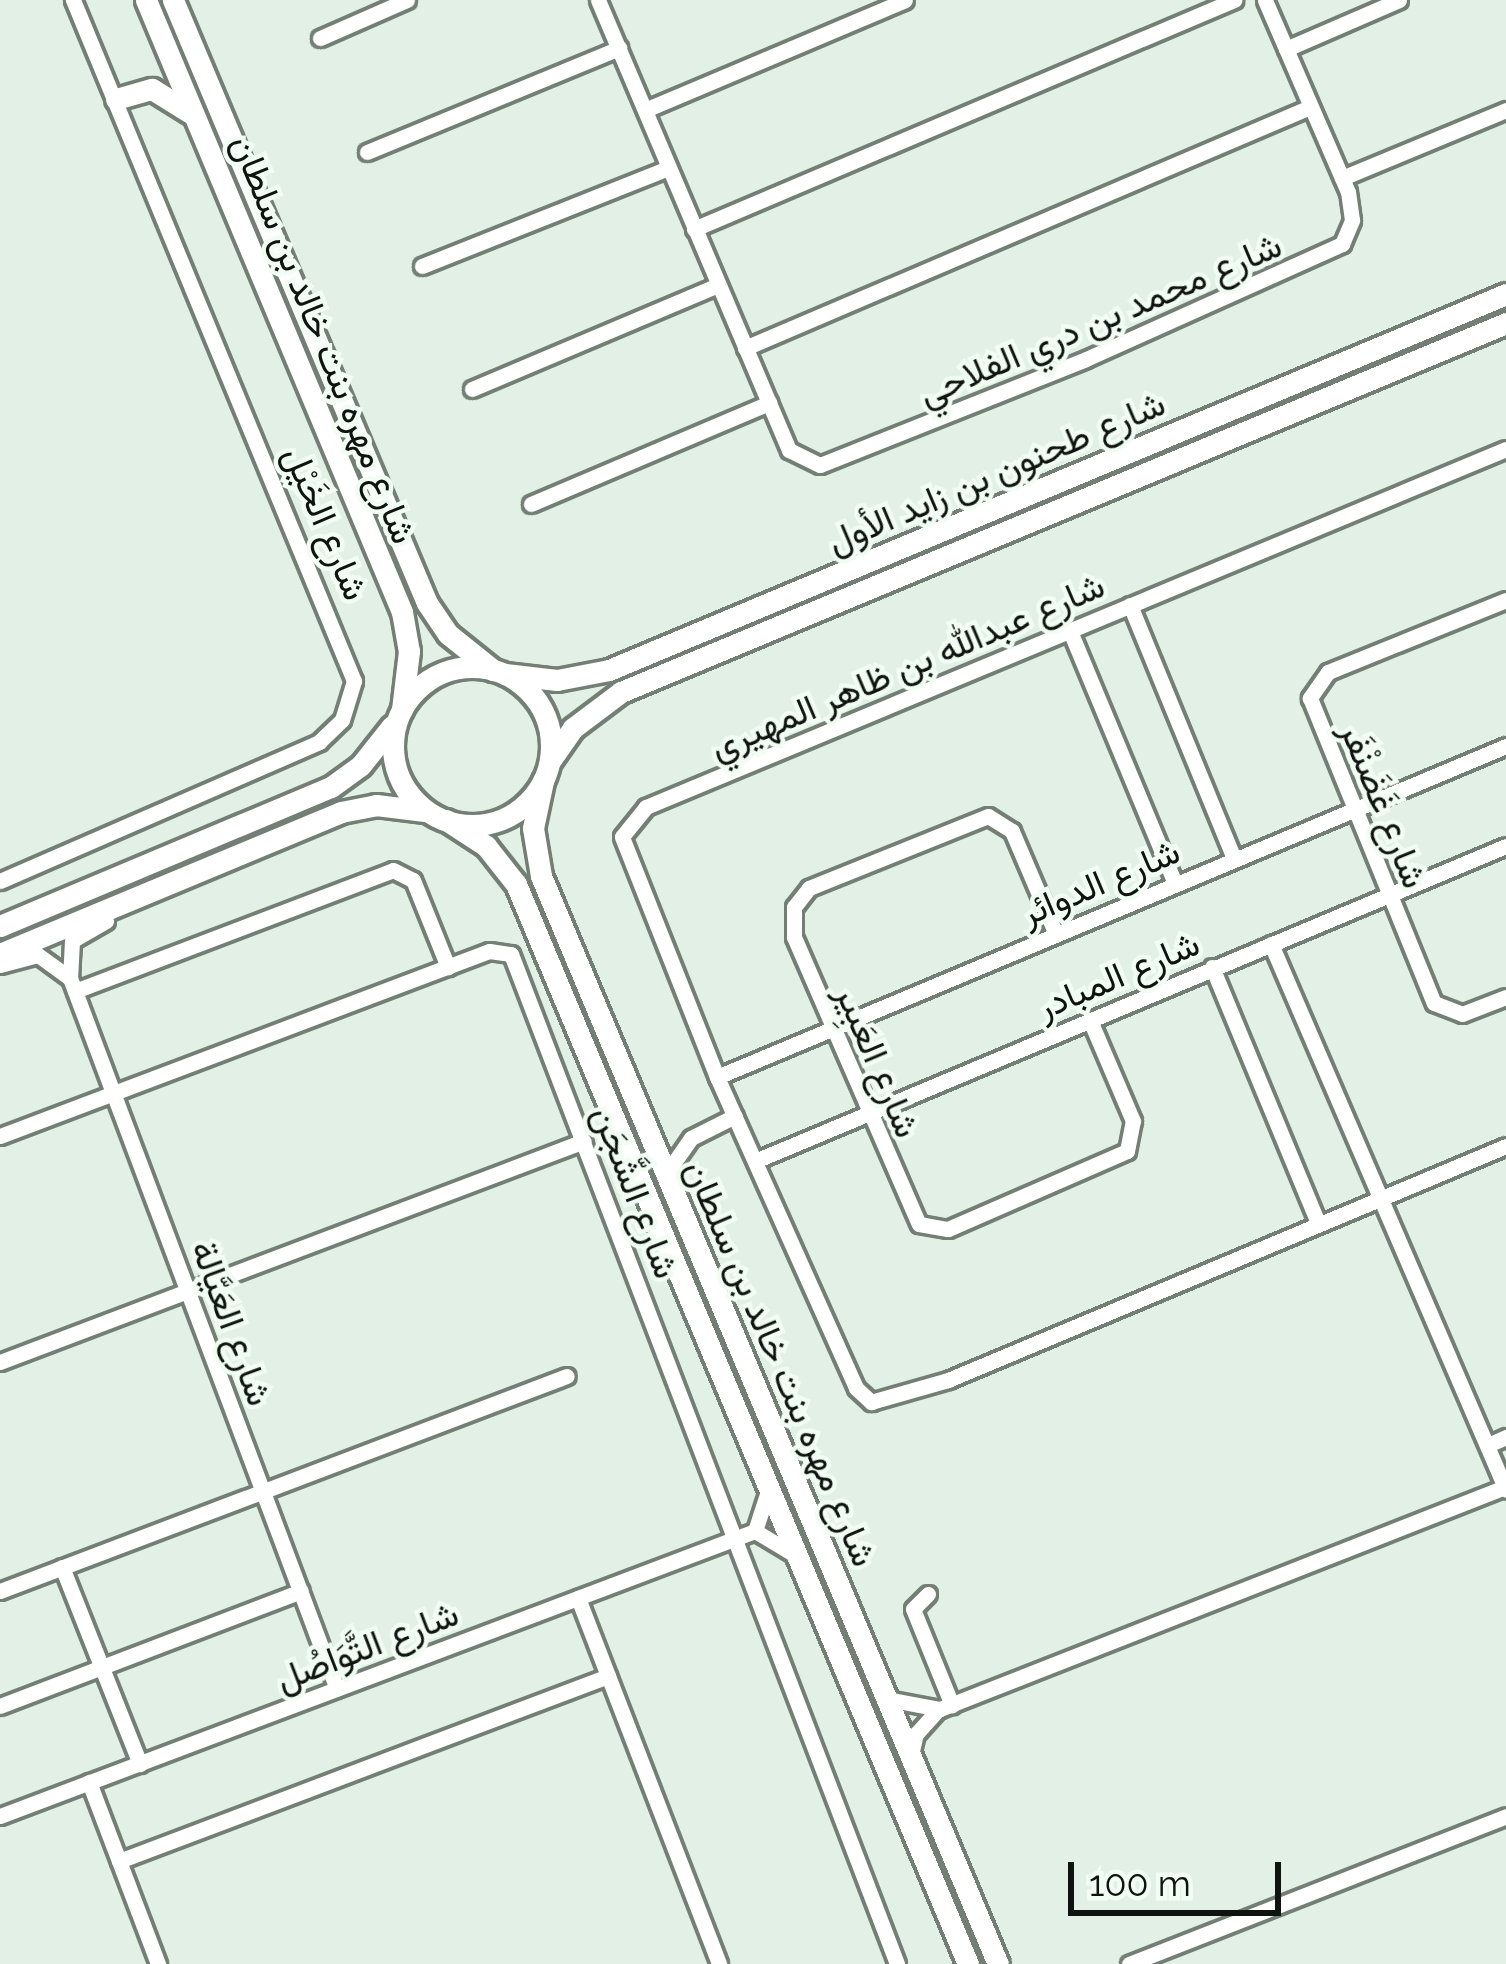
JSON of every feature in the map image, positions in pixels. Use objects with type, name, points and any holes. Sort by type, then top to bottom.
[{"type":"street","name":"شارع الخَيْل","points":[[0,881],[319,742],[342,720],[353,692],[351,661],[74,0]]},
{"type":"street","name":"شارع مهره بنت خالد بن سلطان","points":[[146,0],[402,612],[409,651],[399,715]]},
{"type":"street","name":"شارع مهره بنت خالد بن سلطان","points":[[173,0],[427,603],[448,634],[499,672]]},
{"type":"street","points":[[320,38],[407,0]]},
{"type":"street","name":"شارع محمد بن دري الفلاحي","points":[[598,0],[796,458],[832,463],[1332,253],[1352,220],[1342,178],[1265,0]]},
{"type":"street","points":[[645,110],[905,0]]},
{"type":"street","points":[[694,230],[1234,0]]},
{"type":"street","points":[[1286,49],[1399,0]]},
{"type":"street","points":[[368,152],[619,48]]},
{"type":"street","points":[[116,99],[139,89],[165,92],[203,131]]},
{"type":"street","points":[[745,348],[1310,106]]},
{"type":"street","points":[[1342,178],[1506,110]]},
{"type":"street","points":[[422,266],[668,169]]},
{"type":"street","points":[[472,389],[718,285]]},
{"type":"street","name":"شارع طحنون بن زايد الأول","points":[[499,672],[557,680],[609,670],[1506,294]]},
{"type":"street","name":"شارع طحنون بن زايد الأول","points":[[546,771],[572,728],[621,692],[1506,322]]},
{"type":"street","points":[[531,504],[769,404]]},
{"type":"street","name":"شارع عبدالله بن ظاهر المهيري","points":[[1506,448],[629,820],[626,852],[718,1077],[856,1388],[878,1403],[1506,1146]]},
{"type":"street","name":"شارع غَضَنْفَر","points":[[1506,599],[1319,678],[1312,708],[1440,1009],[1462,1014],[1506,997]]},
{"type":"street","points":[[1130,605],[1234,859]]},
{"type":"street","points":[[1070,631],[1175,883]]},
{"type":"street","points":[[0,926],[331,788],[362,766],[399,715],[440,674],[499,672],[543,710],[546,771],[502,819],[358,807],[0,954]]},
{"type":"street","points":[[399,715],[399,776],[438,816]]},
{"type":"street","name":"شارع الدوائر","points":[[718,1077],[1506,746]]},
{"type":"street","name":"شارع مهره بنت خالد بن سلطان","points":[[546,771],[533,828],[541,875],[998,1964]]},
{"type":"street","name":"شارع مهره بنت خالد بن سلطان","points":[[438,816],[486,846],[516,884],[968,1964]]},
{"type":"street","name":"شارع العَبِير","points":[[1055,932],[1012,831],[988,816],[968,819],[797,899],[791,930],[912,1217],[928,1229],[948,1229],[1127,1151],[1133,1120],[1090,1020]]},
{"type":"street","name":"شارع المبادر","points":[[755,1161],[1506,846]]},
{"type":"street","points":[[72,985],[393,870],[413,880],[448,967]]},
{"type":"street","points":[[72,985],[76,937],[173,883]]},
{"type":"street","points":[[911,1756],[922,1724],[946,1707],[1506,1489],[1376,1200],[1271,944]]},
{"type":"street","name":"شارع الشَّجَن","points":[[0,1136],[496,950],[517,959],[897,1964]]},
{"type":"street","points":[[0,964],[38,955],[72,985]]},
{"type":"street","points":[[1212,967],[1318,1223]]},
{"type":"street","name":"شارع العَيَّالة","points":[[72,985],[337,1689]]},
{"type":"street","points":[[666,1174],[691,1138],[735,1116]]},
{"type":"street","points":[[647,1132],[691,1138]]},
{"type":"street","points":[[0,1362],[584,1141]]},
{"type":"street","points":[[0,1591],[567,1376]]},
{"type":"street","points":[[1487,1445],[1506,1437]]},
{"type":"street","points":[[770,1486],[755,1531],[801,1561]]},
{"type":"street","name":"شارع التَّوَاصُل","points":[[0,1816],[755,1531]]},
{"type":"street","points":[[62,1568],[140,1764]]},
{"type":"street","points":[[0,1706],[301,1591]]},
{"type":"street","points":[[928,1594],[913,1609],[946,1707]]},
{"type":"street","points":[[578,1598],[718,1964]]},
{"type":"street","points":[[119,1861],[608,1676]]},
{"type":"street","points":[[886,1699],[946,1707]]},
{"type":"street","points":[[89,1782],[158,1964]]},
{"type":"street","points":[[1129,1964],[1506,1816]]}]
